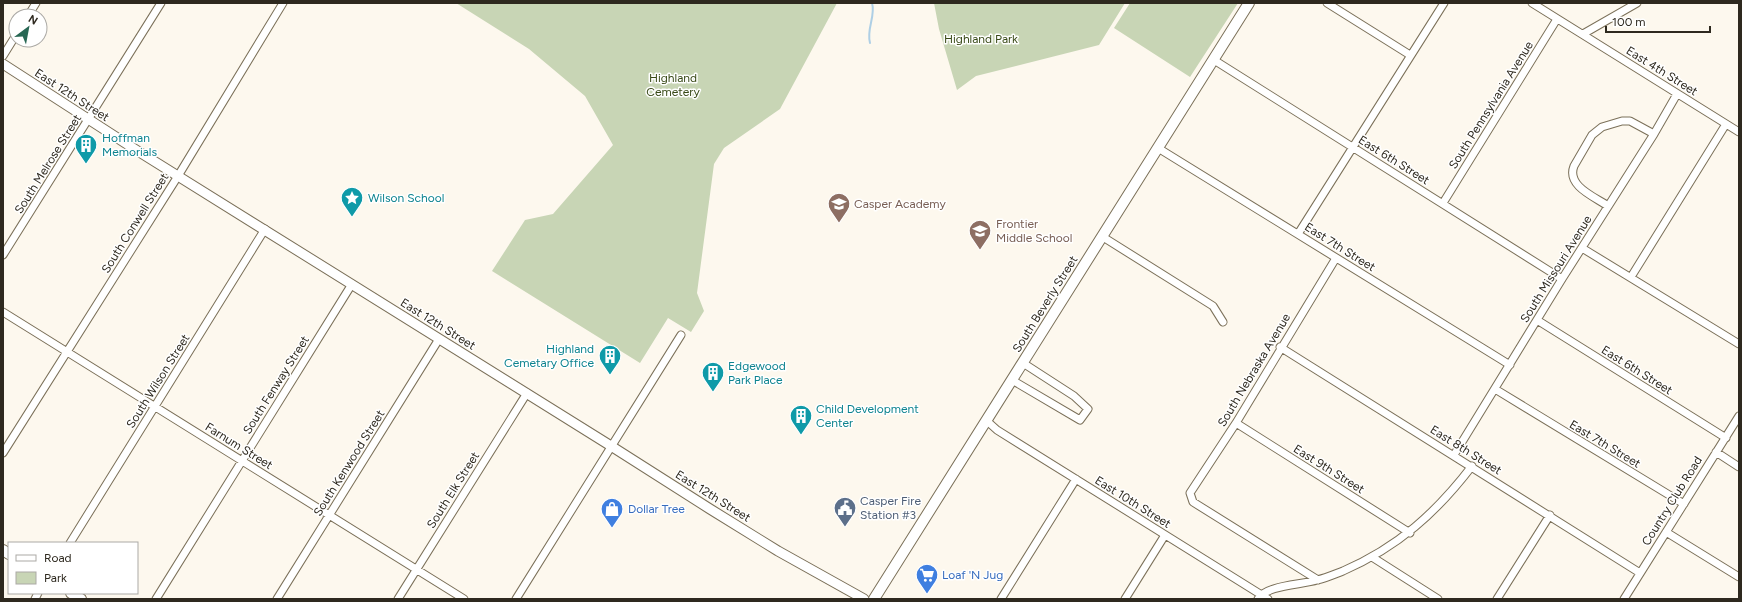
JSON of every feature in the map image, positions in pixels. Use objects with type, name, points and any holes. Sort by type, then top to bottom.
[{"type":"main road","name":"South Beverly Street","points":[[874,599],[1249,3]]},
{"type":"street","name":"South Melrose Street","points":[[3,255],[161,3]]},
{"type":"street","name":"South Conwell Street","points":[[3,453],[178,176],[283,3]]},
{"type":"street","points":[[1327,3],[1410,55]]},
{"type":"street","points":[[1298,234],[1354,148],[1410,55],[1444,3]]},
{"type":"street","name":"East 4th Street","points":[[1532,3],[1739,132]]},
{"type":"street","points":[[1583,34],[1637,3]]},
{"type":"street","name":"South Pennsylvania Avenue","points":[[1443,203],[1557,19]]},
{"type":"street","name":"East 6th Street","points":[[1214,60],[1562,279]]},
{"type":"street","name":"East 12th Street","points":[[3,64],[178,176],[769,545],[864,599]]},
{"type":"street","name":"South Missouri Avenue","points":[[1454,456],[1562,279],[1678,94]]},
{"type":"street","points":[[1608,206],[1582,189],[1574,180],[1572,170],[1592,135],[1602,127],[1622,121],[1635,122],[1654,134]]},
{"type":"street","points":[[1631,277],[1726,124]]},
{"type":"street","name":"East 7th Street","points":[[1158,148],[1510,365]]},
{"type":"street","name":"South Wilson Street","points":[[71,542],[265,229]]},
{"type":"street","points":[[1103,237],[1213,306],[1223,322]]},
{"type":"street","points":[[1582,248],[1739,344]]},
{"type":"street","name":"South Nebraska Avenue","points":[[1318,580],[1193,502],[1190,493],[1236,423],[1280,347],[1336,258]]},
{"type":"street","name":"South Fenway Street","points":[[156,599],[240,461],[352,284]]},
{"type":"street","name":"Farnum Street","points":[[3,312],[155,406],[240,461],[464,599]]},
{"type":"street","name":"East 6th Street","points":[[1537,320],[1726,438]]},
{"type":"street","points":[[516,599],[681,335]]},
{"type":"street","name":"South Kenwood Street","points":[[277,599],[439,339]]},
{"type":"street","name":"East 8th Street","points":[[1280,347],[1472,466],[1640,573]]},
{"type":"street","points":[[1012,380],[1080,420],[1088,408],[1074,396],[1023,363]]},
{"type":"street","name":"East 7th Street","points":[[1495,389],[1684,504]]},
{"type":"street","name":"South Elk Street","points":[[398,599],[527,393]]},
{"type":"street","name":"Country Club Road","points":[[1624,599],[1739,416]]},
{"type":"street","name":"East 10th Street","points":[[987,421],[997,430],[1165,535],[1259,596],[1268,599]]},
{"type":"street","name":"East 9th Street","points":[[1236,423],[1410,533]]},
{"type":"street","points":[[1716,452],[1739,467]]},
{"type":"street","points":[[1259,596],[1275,588],[1318,580],[1372,557],[1410,533],[1447,496],[1472,466]]},
{"type":"street","points":[[1001,599],[1076,479]]},
{"type":"street","points":[[1497,599],[1550,515]]},
{"type":"street","points":[[1666,532],[1739,577]]},
{"type":"street","points":[[1125,599],[1165,535]]},
{"type":"street","points":[[1372,557],[1438,599]]},
{"type":"green space","name":"Highland Cemetery","points":[[456,3],[837,3],[780,109],[724,148],[714,164],[697,293],[704,311],[691,332],[668,318],[640,363],[492,271],[525,220],[553,214],[613,145],[585,96],[529,49]]},
{"type":"green space","name":"Highland Park","points":[[934,3],[1125,3],[1099,45],[976,76],[957,90],[939,29]]},
{"type":"green space","points":[[1130,3],[1238,3],[1190,77],[1114,28]]},
{"type":"waterway","points":[[870,43],[869,33],[873,13],[872,3]]},
{"type":"place","name":"Hoffman Memorials","points":[[86,164]]},
{"type":"place","name":"Wilson School","points":[[352,218]]},
{"type":"place","name":"Casper Academy","points":[[839,224]]},
{"type":"place","name":"Frontier Middle School","points":[[980,250]]},
{"type":"place","name":"Highland Cemetary Office","points":[[610,376]]},
{"type":"place","name":"Edgewood Park Place","points":[[713,392]]},
{"type":"place","name":"Child Development Center","points":[[801,436]]},
{"type":"place","name":"Dollar Tree","points":[[612,528]]},
{"type":"place","name":"Casper Fire Station #3","points":[[845,528]]},
{"type":"place","name":"Loaf 'N Jug","points":[[927,594]]}]
